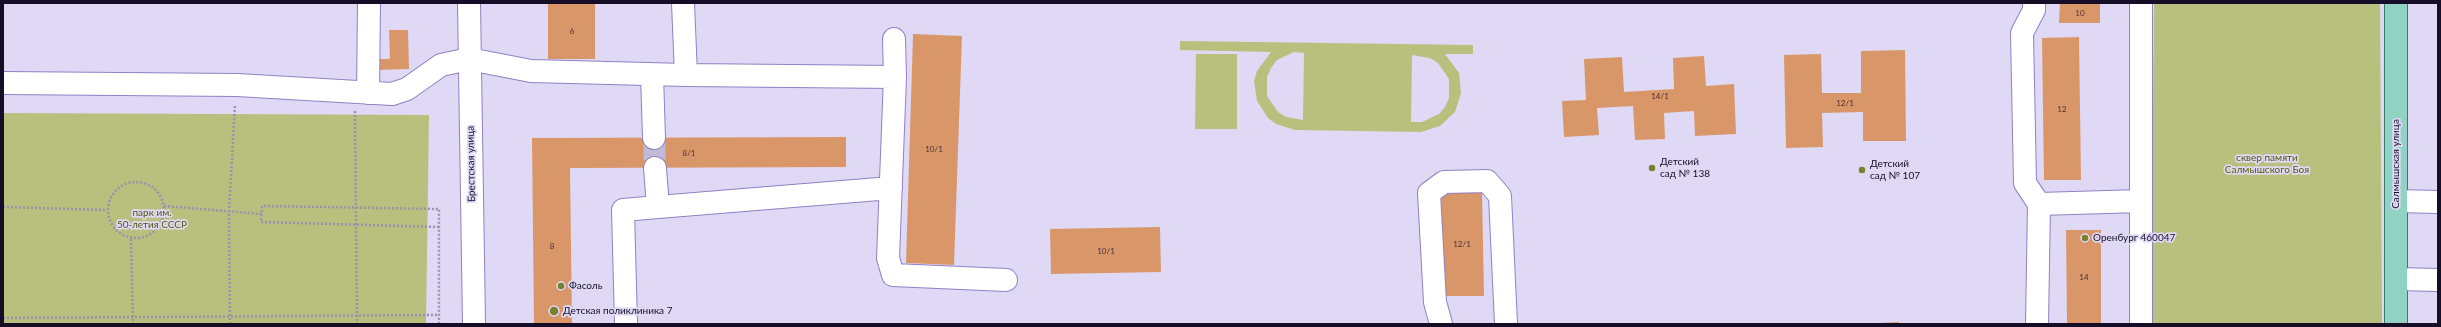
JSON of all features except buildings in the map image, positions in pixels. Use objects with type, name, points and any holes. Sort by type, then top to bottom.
[{"type":"main road","name":"Салмышская улица","points":[[2396,3],[2396,324]]},
{"type":"street","points":[[361,93],[369,3]]},
{"type":"street","name":"Брестская улица","points":[[469,3],[474,324]]},
{"type":"street","points":[[683,3],[686,75]]},
{"type":"street","points":[[2034,3],[2034,10],[2022,33],[2025,183],[2039,204],[2037,324]]},
{"type":"street","points":[[2141,3],[2141,324]]},
{"type":"street","points":[[894,39],[895,78],[888,258],[893,275],[1006,280]]},
{"type":"street","points":[[3,83],[237,85],[392,94],[407,89],[441,65],[469,60],[531,71],[652,75],[895,78]]},
{"type":"street","points":[[652,75],[654,138]]},
{"type":"street","points":[[655,168],[658,207]]},
{"type":"street","points":[[1441,324],[1435,302],[1429,193],[1444,182],[1487,181],[1500,196],[1506,324]]},
{"type":"street","points":[[626,324],[623,210],[891,188]]},
{"type":"street","points":[[2039,204],[2141,201]]},
{"type":"street","points":[[2396,201],[2438,202]]},
{"type":"street","points":[[2396,279],[2438,280]]},
{"type":"path","points":[[230,324],[229,211],[237,85]]},
{"type":"path","points":[[358,324],[356,208],[361,93]]},
{"type":"path","points":[[140,182],[151,186],[160,194],[164,206],[163,219],[156,230],[145,238],[131,238],[119,233],[110,223],[107,210],[110,198],[117,189],[128,183],[140,182]]},
{"type":"path","points":[[164,206],[262,214]]},
{"type":"path","points":[[439,227],[261,222],[262,206],[439,209],[439,227],[439,324]]},
{"type":"path","points":[[3,207],[107,210]]},
{"type":"path","points":[[131,238],[133,324]]},
{"type":"path","points":[[3,318],[439,315]]},
{"type":"green space","name":"сквер памяти Салмышского Боя","points":[[2154,3],[2380,3],[2382,324],[2151,324]]},
{"type":"green space","points":[[1180,41],[1473,45],[1473,54],[1445,54],[1459,73],[1461,93],[1455,112],[1440,126],[1421,132],[1295,130],[1276,124],[1268,118],[1257,101],[1254,81],[1257,71],[1271,52],[1180,50]],"holes":[[[1294,52],[1304,53],[1303,120],[1286,117],[1278,112],[1267,96],[1267,77],[1271,68],[1277,60]],[[1412,55],[1430,58],[1438,63],[1449,79],[1449,98],[1445,107],[1439,114],[1422,122],[1411,122]]]},
{"type":"green space","points":[[1196,54],[1237,54],[1237,129],[1195,129]]},
{"type":"green space","name":"парк им. 50-летия СССР","points":[[3,113],[429,115],[426,324],[3,324]]},
{"type":"tunnel","points":[[654,138],[655,168]]},
{"type":"place","name":"Детский сад № 138","points":[[1652,168]]},
{"type":"place","name":"Детский сад № 107","points":[[1862,170]]},
{"type":"place","name":"Оренбург 460047","points":[[2085,238]]},
{"type":"place","name":"Фасоль","points":[[561,286]]},
{"type":"place","name":"Детская поликлиника 7","points":[[554,311]]}]
